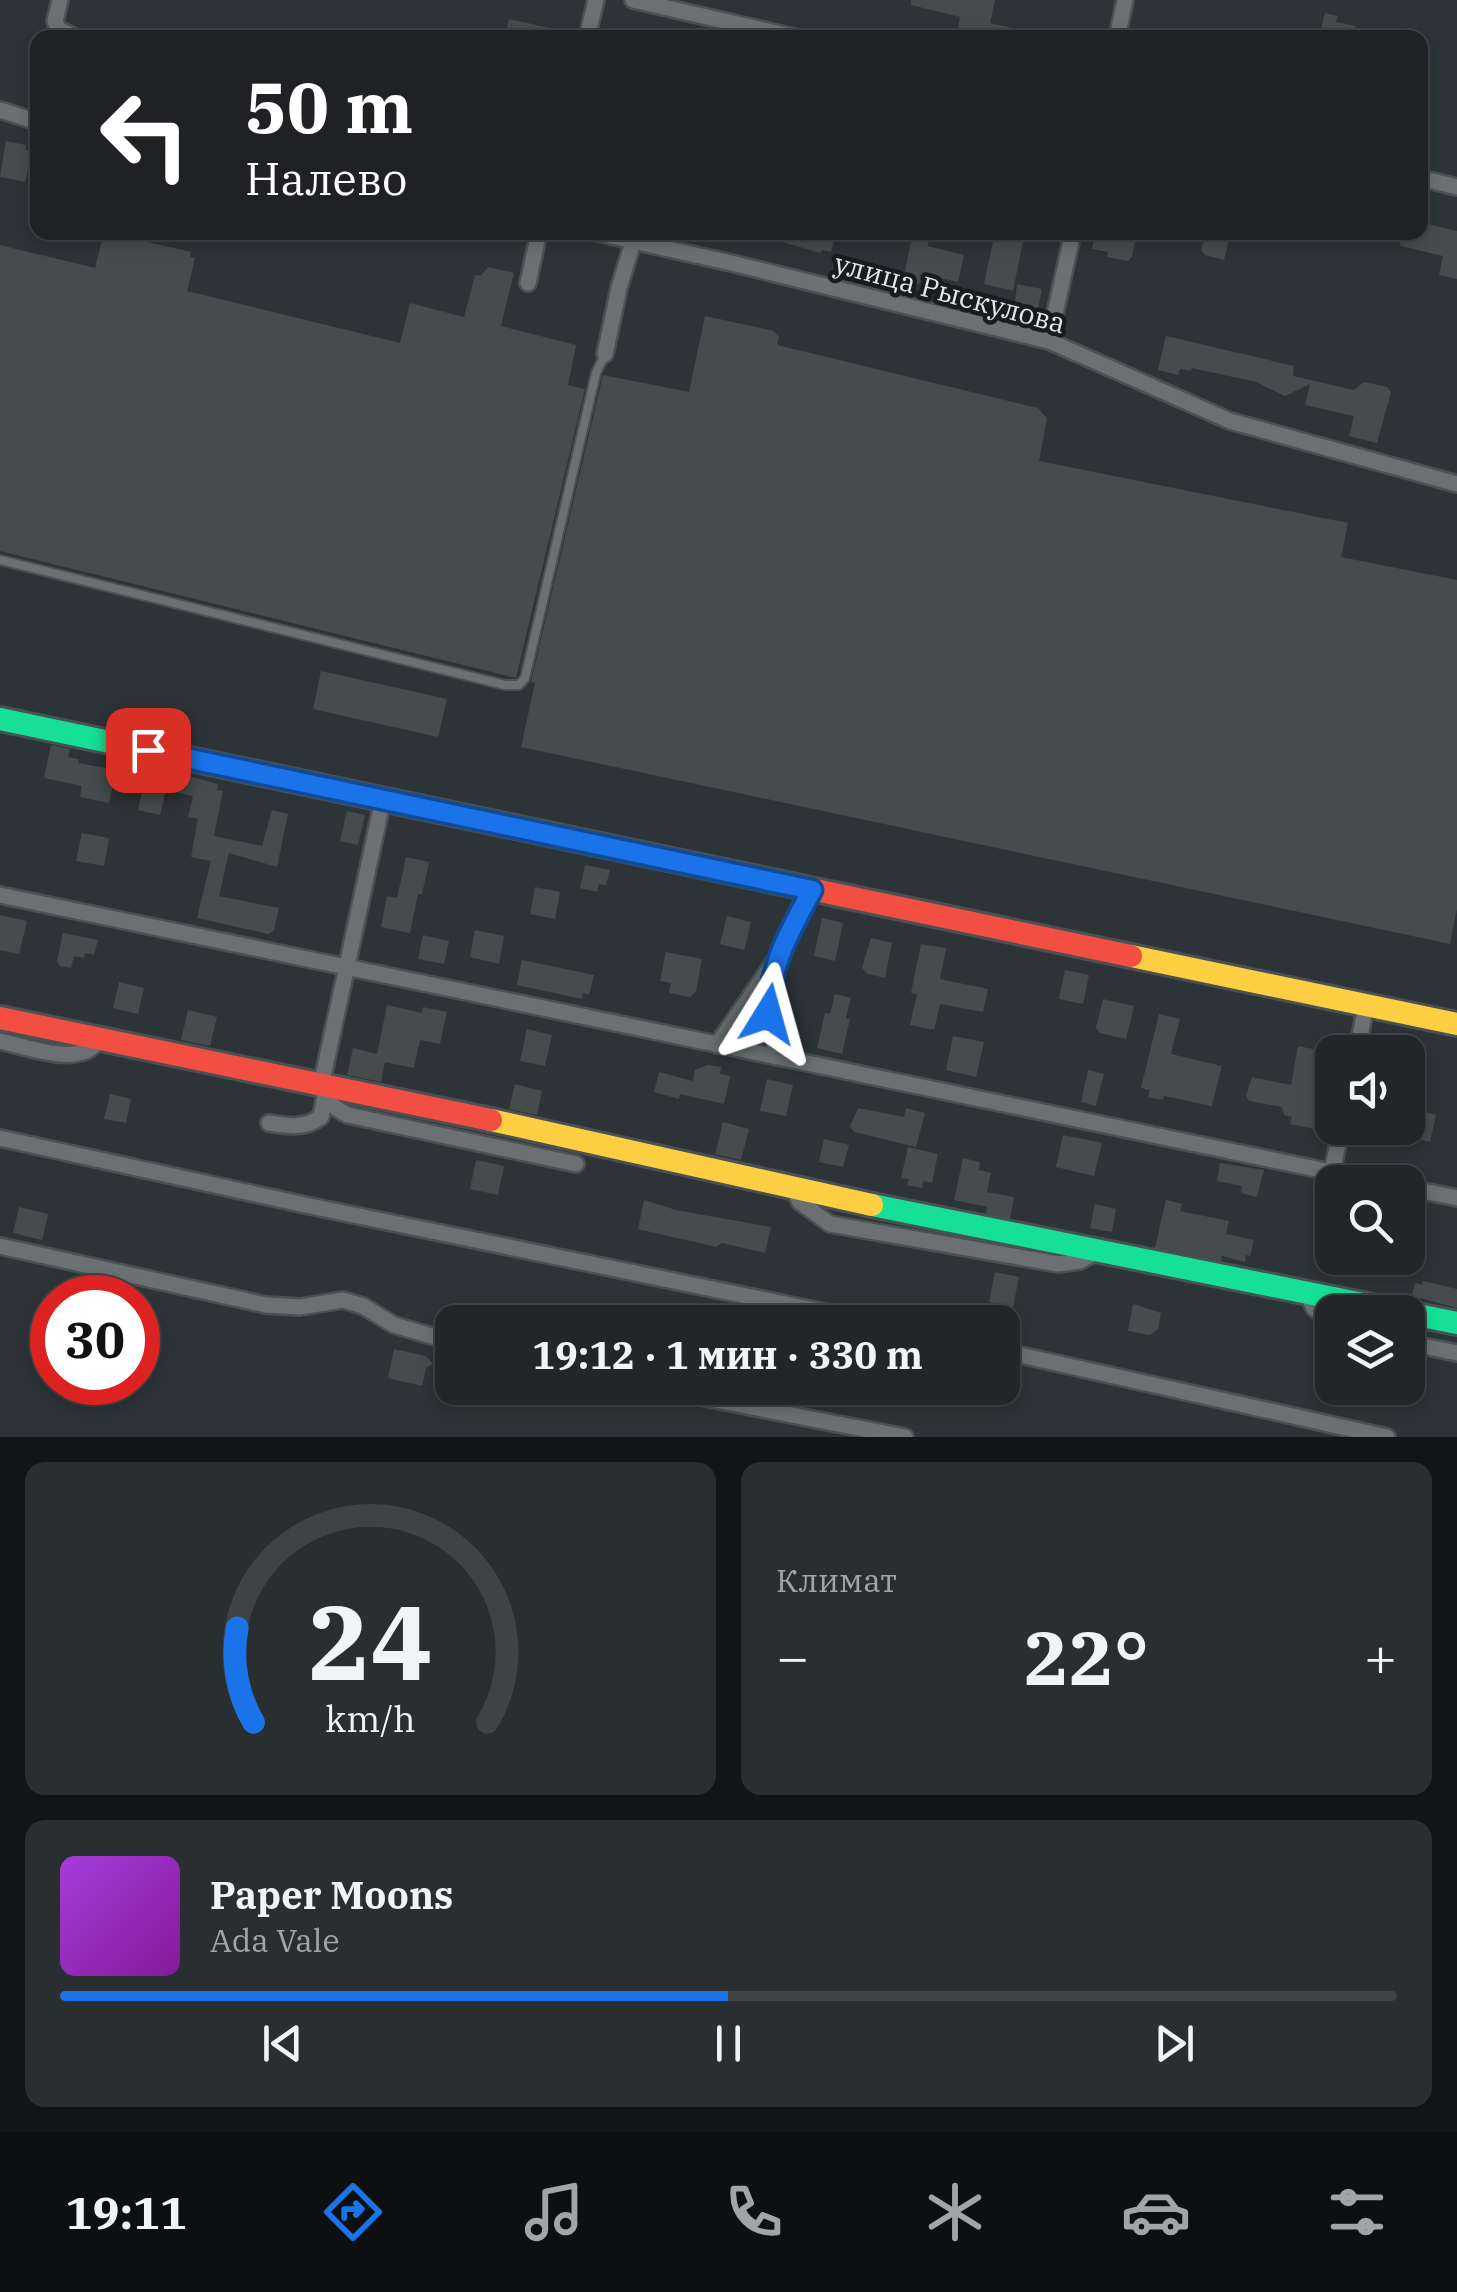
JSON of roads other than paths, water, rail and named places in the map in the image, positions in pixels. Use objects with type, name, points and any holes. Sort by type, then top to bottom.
[{"type":"street","points":[[589,30],[596,0]]},
{"type":"street","points":[[633,0],[763,30]]},
{"type":"street","points":[[1119,30],[1125,0]]},
{"type":"street","points":[[0,110],[30,119]]},
{"type":"street","points":[[1428,180],[1457,186]]},
{"type":"street","points":[[528,283],[536,240]]},
{"type":"street","name":"улица Рыскулова","points":[[625,240],[1049,341],[1230,420],[1457,484]]},
{"type":"street","points":[[1049,341],[1071,240]]},
{"type":"street","points":[[605,354],[633,242]]},
{"type":"street","points":[[0,719],[1457,1024]]},
{"type":"street","points":[[269,1123],[290,1127],[310,1124],[320,1117],[383,799]]},
{"type":"street","points":[[718,1045],[776,959],[812,890]]},
{"type":"street","points":[[0,895],[1315,1169]]},
{"type":"street","points":[[776,959],[769,984],[768,1014],[776,1058]]},
{"type":"street","points":[[1360,1035],[1366,1005]]},
{"type":"street","points":[[0,1018],[323,1091],[505,1123],[792,1188],[1457,1323]]},
{"type":"street","points":[[0,1041],[81,1054],[95,1047],[100,1039]]},
{"type":"street","points":[[323,1091],[334,1108],[348,1115],[576,1164]]},
{"type":"street","points":[[0,1138],[790,1305]]},
{"type":"street","points":[[1425,1191],[1457,1198]]},
{"type":"street","points":[[0,1246],[266,1305],[300,1307],[342,1300],[363,1306],[394,1325],[435,1337]]},
{"type":"street","points":[[1306,1290],[1315,1309]]},
{"type":"street","points":[[1425,1346],[1457,1353]]},
{"type":"street","points":[[1020,1355],[1387,1437]]},
{"type":"street","points":[[741,1405],[905,1437]]},
{"type":"lane","points":[[0,560],[505,685],[519,685],[525,678],[596,372],[605,354]]}]
